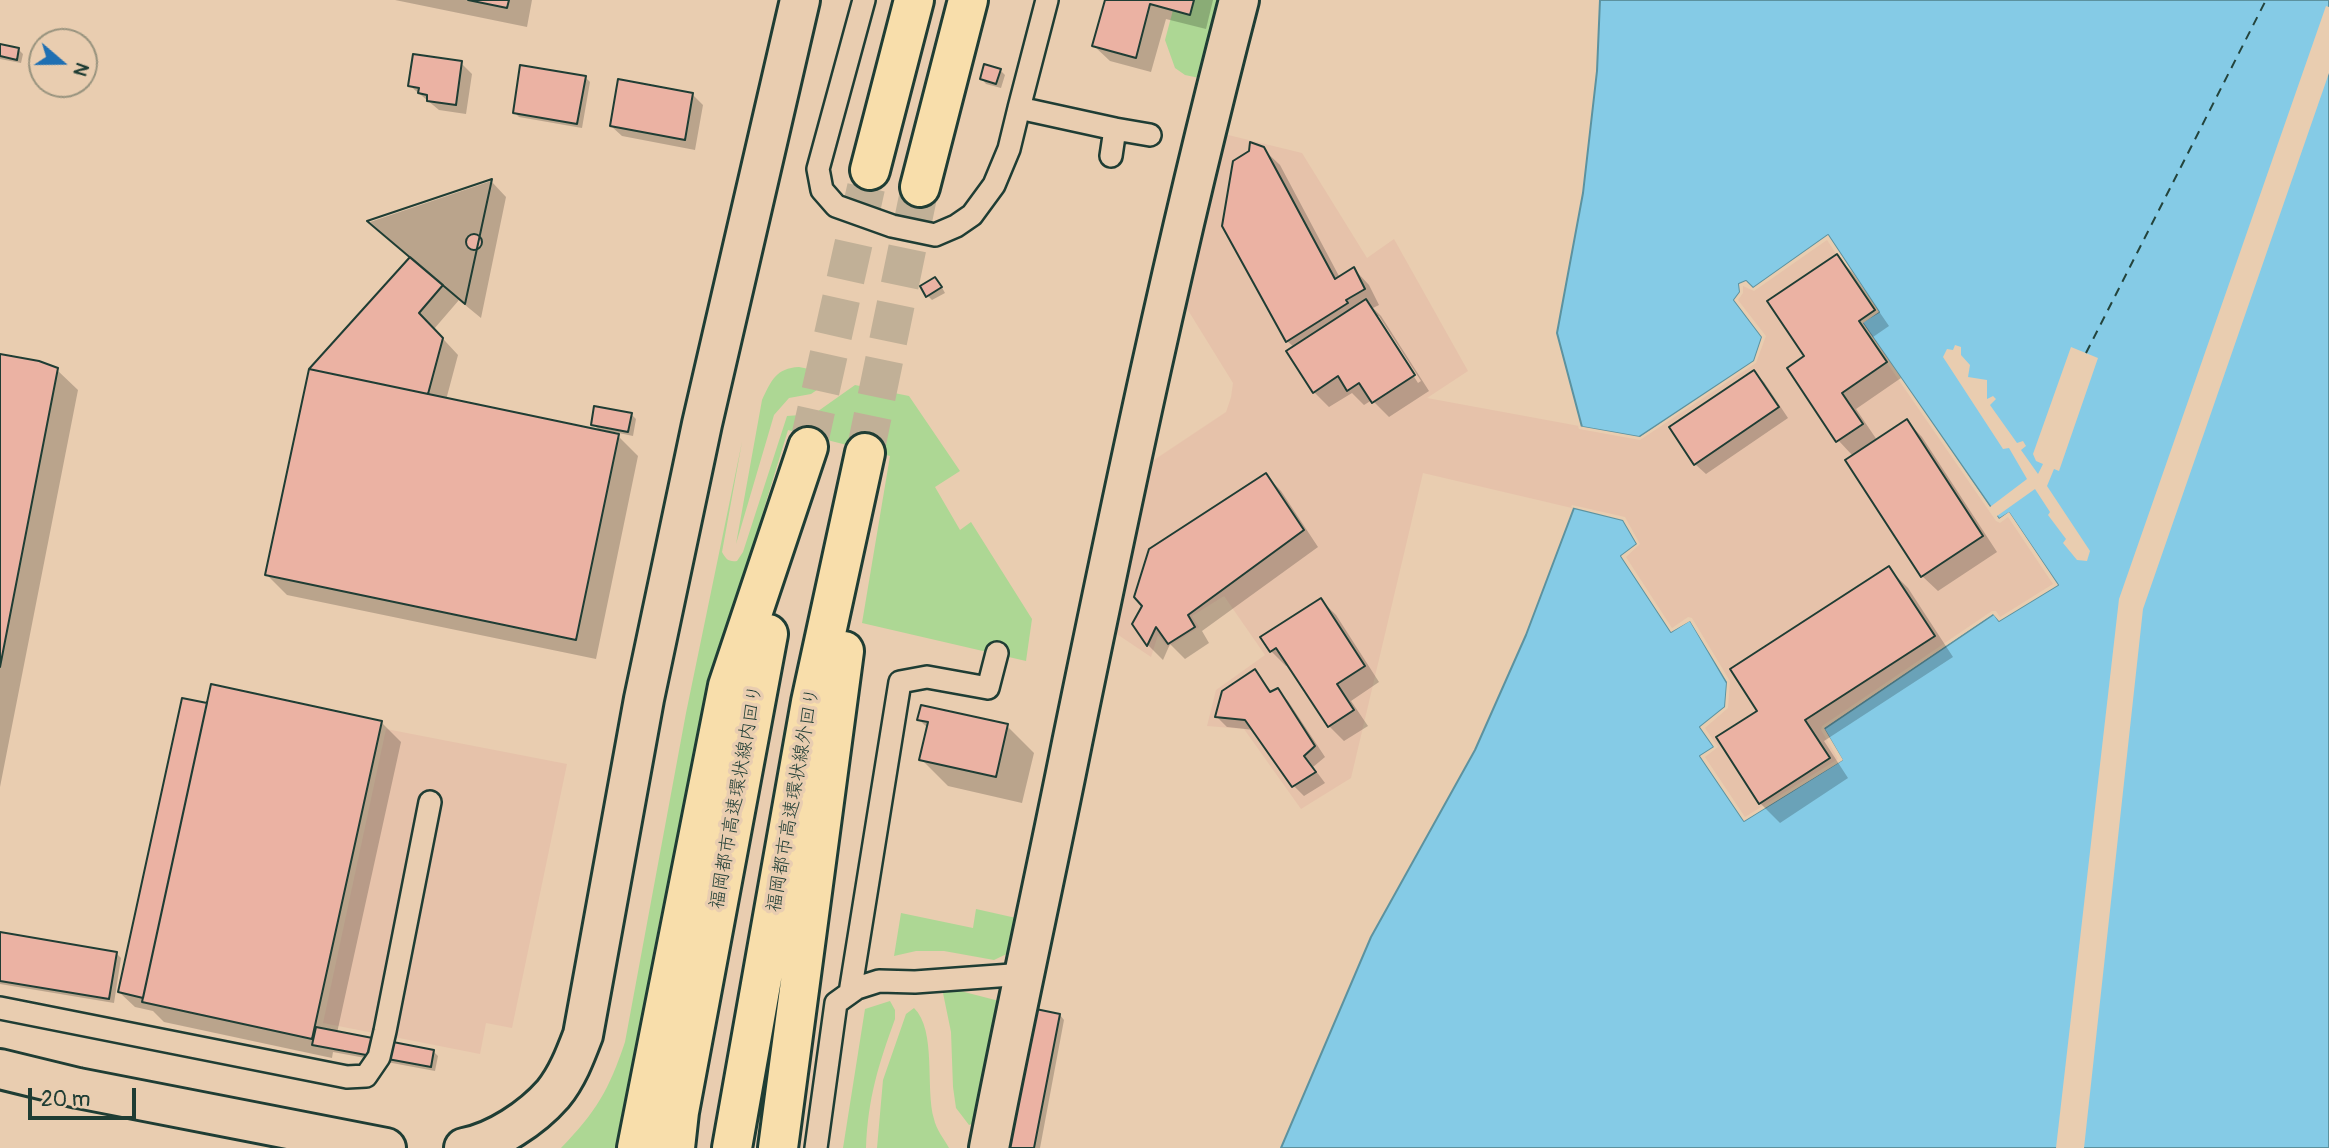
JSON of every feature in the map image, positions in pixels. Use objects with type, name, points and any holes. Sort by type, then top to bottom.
[{"type":"highway","points":[[870,170],[914,0]]},
{"type":"highway","points":[[920,187],[968,0]]},
{"type":"highway","name":"福岡都市高速環状線内回り","points":[[637,1148],[728,686],[808,447],[756,691],[679,1112],[675,1148]]},
{"type":"highway","name":"福岡都市高速環状線外回り","points":[[732,1148],[811,702],[865,453],[838,707],[778,1148]]},
{"type":"street","points":[[464,1148],[497,1136],[528,1116],[553,1094],[573,1064],[583,1035],[644,699],[702,424],[800,0]]},
{"type":"street","points":[[989,1148],[1148,381],[1206,122],[1239,0]]},
{"type":"street","points":[[0,1069],[78,1088],[386,1148]]},
{"type":"lane","points":[[864,0],[818,169],[822,190],[836,206],[892,226],[935,234],[956,226],[972,215],[994,185],[1009,149],[1047,0]]},
{"type":"lane","points":[[1019,108],[1150,135]]},
{"type":"lane","points":[[1111,156],[1115,129]]},
{"type":"lane","points":[[850,993],[900,682],[927,677],[988,688],[997,653]]},
{"type":"lane","points":[[0,1008],[347,1077],[366,1076],[379,1057],[430,802]]},
{"type":"lane","points":[[816,1148],[836,1003],[857,988],[879,981],[915,982],[1025,974]]},
{"type":"shaded area","points":[[1220,133],[1302,153],[1367,258],[1394,239],[1468,371],[1427,398],[1639,437],[1734,300],[1739,284],[1828,235],[1879,312],[1863,323],[1999,519],[2009,512],[2058,585],[1843,760],[1744,821],[1700,756],[1700,727],[1671,632],[1621,556],[1623,520],[1423,473],[1351,778],[1301,809],[1244,729],[1207,726],[1216,690],[1265,655],[1224,596],[1192,616],[1199,627],[1168,647],[1158,635],[1151,657],[1105,626],[1148,464],[1226,412],[1231,397],[1233,383],[1178,294]]},
{"type":"shaded area","points":[[386,729],[567,764],[512,1028],[486,1023],[480,1054],[323,1023]]},
{"type":"green space","points":[[1194,0],[1225,0],[1204,79],[1185,75],[1175,68],[1165,40],[1173,10],[1190,15]]},
{"type":"green space","points":[[799,367],[839,375],[811,394],[789,398],[774,415],[736,544],[762,400],[775,377],[785,370]]},
{"type":"green space","points":[[855,385],[909,396],[960,471],[935,487],[960,530],[971,522],[1032,619],[1026,661],[862,623],[890,456],[788,430],[745,571],[660,917],[619,1148],[561,1148],[600,1100],[625,1042],[686,713],[742,442],[722,552],[731,561],[737,561],[743,552],[787,416],[814,414]]},
{"type":"green space","points":[[976,909],[1025,920],[1015,950],[994,960],[944,951],[916,951],[894,956],[901,913],[973,928]]},
{"type":"green space","points":[[945,987],[1003,1002],[984,1120],[969,1125],[956,1108],[951,1032],[943,993]]},
{"type":"green space","points":[[890,1001],[895,1010],[895,1019],[875,1082],[866,1148],[843,1148],[865,1009]]},
{"type":"green space","points":[[914,1008],[926,1031],[934,1119],[949,1148],[877,1148],[883,1080],[906,1014]]},
{"type":"water","points":[[1600,0],[2329,0],[2329,1148],[1281,1148],[1371,937],[1475,750],[1526,635],[1574,508],[1623,520],[1637,544],[1621,556],[1671,632],[1690,620],[1727,683],[1725,707],[1700,727],[1714,747],[1700,756],[1744,821],[1842,760],[1824,729],[1994,614],[1999,621],[2058,585],[2009,513],[1999,519],[1862,322],[1879,312],[1828,235],[1753,288],[1746,281],[1739,284],[1740,292],[1734,300],[1762,337],[1754,361],[1639,437],[1582,427],[1557,333],[1583,193],[1597,71]]},
{"type":"pier","points":[[2326,6],[2329,7],[2329,73],[2143,609],[2084,1148],[2056,1148],[2119,599]]},
{"type":"pier","points":[[1828,235],[1879,312],[1863,323],[1990,507],[2027,479],[2009,448],[2003,449],[1943,357],[1947,349],[1953,350],[1955,345],[1961,347],[1961,355],[1970,365],[1968,377],[1987,380],[1987,399],[1993,396],[1996,399],[1990,405],[2017,443],[2023,441],[2026,446],[2021,450],[2038,474],[2043,464],[2036,461],[2033,454],[2071,347],[2098,358],[2059,471],[2054,469],[2047,486],[2090,551],[2087,561],[2077,560],[2063,543],[2066,539],[2048,515],[2050,512],[2035,489],[1997,516],[1999,519],[2009,512],[2058,585],[1999,621],[1993,614],[1824,728],[1843,760],[1744,821],[1700,756],[1714,747],[1700,727],[1725,707],[1727,682],[1690,621],[1671,632],[1621,556],[1637,544],[1623,520],[1571,507],[1572,505],[1625,517],[1640,544],[1626,557],[1672,628],[1688,617],[1692,618],[1730,681],[1728,708],[1705,728],[1718,747],[1705,757],[1745,817],[1838,759],[1821,730],[1822,726],[1992,611],[1996,611],[2000,617],[2053,584],[2008,517],[2000,523],[1996,521],[1860,324],[1860,320],[1874,311],[1827,240],[1754,291],[1743,286],[1743,293],[1738,300],[1766,336],[1756,363],[1640,440],[1579,429],[1578,426],[1640,437],[1754,361],[1762,337],[1734,300],[1740,292],[1739,284],[1746,281],[1753,288]]},
{"type":"building","points":[[468,0],[509,0],[507,8]]},
{"type":"building","points":[[1105,0],[1194,0],[1190,15],[1150,4],[1136,58],[1092,46]]},
{"type":"building","points":[[0,44],[19,48],[17,60],[0,56]]},
{"type":"building","points":[[413,54],[462,61],[456,105],[427,101],[427,95],[418,93],[419,88],[408,86]]},
{"type":"building","points":[[984,64],[1001,69],[996,84],[980,79]]},
{"type":"building","points":[[520,65],[586,76],[577,124],[513,113]]},
{"type":"building","points":[[618,79],[693,93],[685,140],[610,126]]},
{"type":"building","points":[[1250,142],[1264,147],[1335,279],[1354,267],[1365,289],[1346,300],[1348,303],[1286,342],[1222,226],[1233,161],[1249,151]]},
{"type":"building","points":[[492,179],[465,304],[367,221]]},
{"type":"building","points":[[492,179],[465,304],[367,221]]},
{"type":"building","points":[[474,234],[482,242],[474,250],[466,242]]},
{"type":"building","points":[[1837,254],[1875,310],[1859,321],[1887,362],[1842,393],[1863,424],[1836,442],[1787,368],[1804,356],[1767,301]]},
{"type":"building","points":[[410,257],[443,285],[419,313],[443,338],[428,394],[309,369]]},
{"type":"building","points":[[935,277],[942,287],[926,297],[920,286]]},
{"type":"building","points":[[1366,299],[1415,375],[1372,403],[1359,383],[1347,391],[1338,376],[1313,393],[1286,351]]},
{"type":"building","points":[[0,354],[39,361],[58,368],[0,667]]},
{"type":"building","points":[[309,369],[619,434],[576,640],[265,575]]},
{"type":"building","points":[[1754,370],[1779,407],[1694,465],[1669,427]]},
{"type":"building","points":[[594,406],[632,413],[628,432],[591,425]]},
{"type":"building","points":[[1907,419],[1983,536],[1921,577],[1845,460]]},
{"type":"building","points":[[1266,473],[1304,530],[1188,615],[1195,627],[1168,644],[1156,627],[1147,646],[1132,624],[1142,606],[1134,597],[1149,549]]},
{"type":"building","points":[[1889,566],[1935,636],[1805,720],[1830,758],[1759,804],[1716,737],[1757,711],[1730,669]]},
{"type":"building","points":[[1321,598],[1365,666],[1337,684],[1354,710],[1328,727],[1276,648],[1270,652],[1260,637]]},
{"type":"building","points":[[1255,669],[1270,692],[1278,688],[1315,746],[1304,756],[1316,772],[1292,787],[1245,720],[1215,717],[1222,691]]},
{"type":"building","points":[[211,684],[382,721],[312,1039],[142,1002]]},
{"type":"building","points":[[182,698],[207,703],[143,998],[118,992]]},
{"type":"building","points":[[921,705],[1008,724],[996,777],[919,760],[928,722],[917,720]]},
{"type":"building","points":[[0,932],[117,952],[109,999],[0,981]]},
{"type":"building","points":[[1031,1008],[1060,1014],[1034,1148],[1003,1148]]},
{"type":"building","points":[[316,1027],[434,1050],[431,1067],[312,1045]]},
{"type":"ferry route","points":[[2086,353],[2266,0]]},
{"type":"tunnel","points":[[808,447],[870,170]]},
{"type":"tunnel","points":[[865,453],[920,187]]}]
